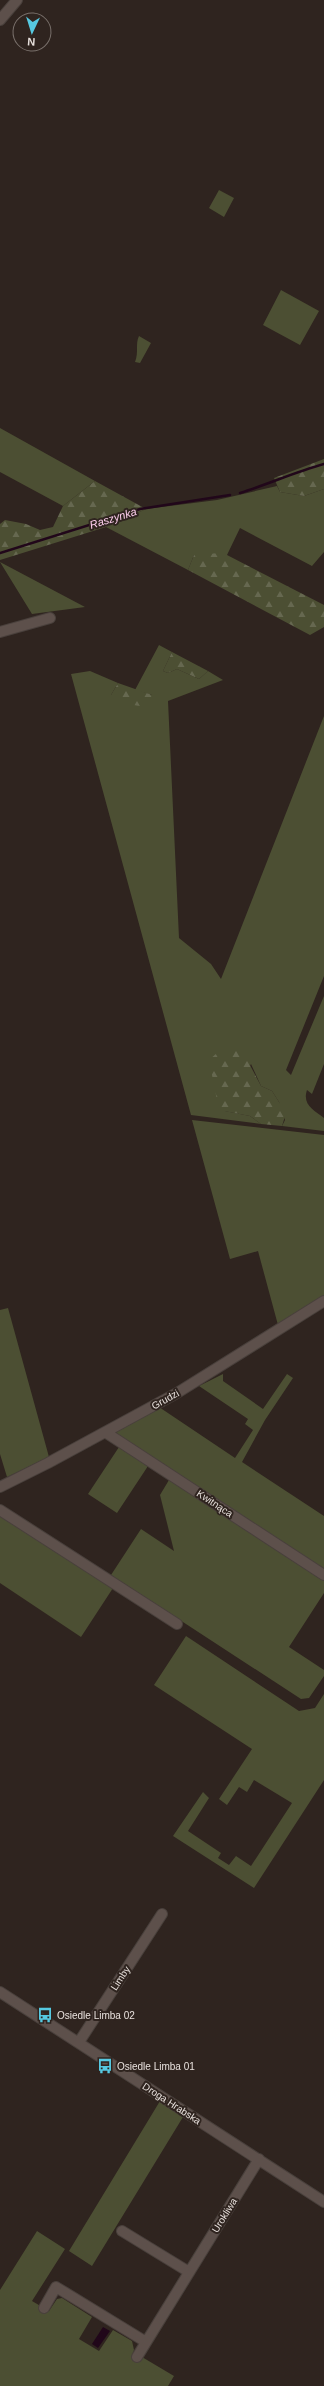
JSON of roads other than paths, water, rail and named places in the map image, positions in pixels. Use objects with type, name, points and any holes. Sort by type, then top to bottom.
[{"type":"street","points":[[0,20],[17,0]]},
{"type":"street","points":[[0,632],[50,618]]},
{"type":"street","name":"Grudzi","points":[[0,1486],[105,1432],[223,1366],[324,1301]]},
{"type":"street","name":"Kwitnąca","points":[[105,1432],[324,1575]]},
{"type":"street","points":[[0,1510],[176,1624]]},
{"type":"street","name":"Limby","points":[[79,2042],[162,1914]]},
{"type":"street","name":"Droga Hrabska","points":[[0,1992],[324,2202]]},
{"type":"street","name":"Urokliwa","points":[[137,2357],[258,2159]]},
{"type":"street","points":[[122,2231],[189,2272]]},
{"type":"street","points":[[44,2308],[56,2287],[146,2342]]},
{"type":"waterway","name":"Raszynka","points":[[240,493],[324,464]]},
{"type":"waterway","name":"Raszynka","points":[[0,553],[140,509],[230,495]]},
{"type":"place","name":"Osiedle Limba 02","points":[[45,2015]]},
{"type":"place","name":"Osiedle Limba 01","points":[[105,2066]]}]
